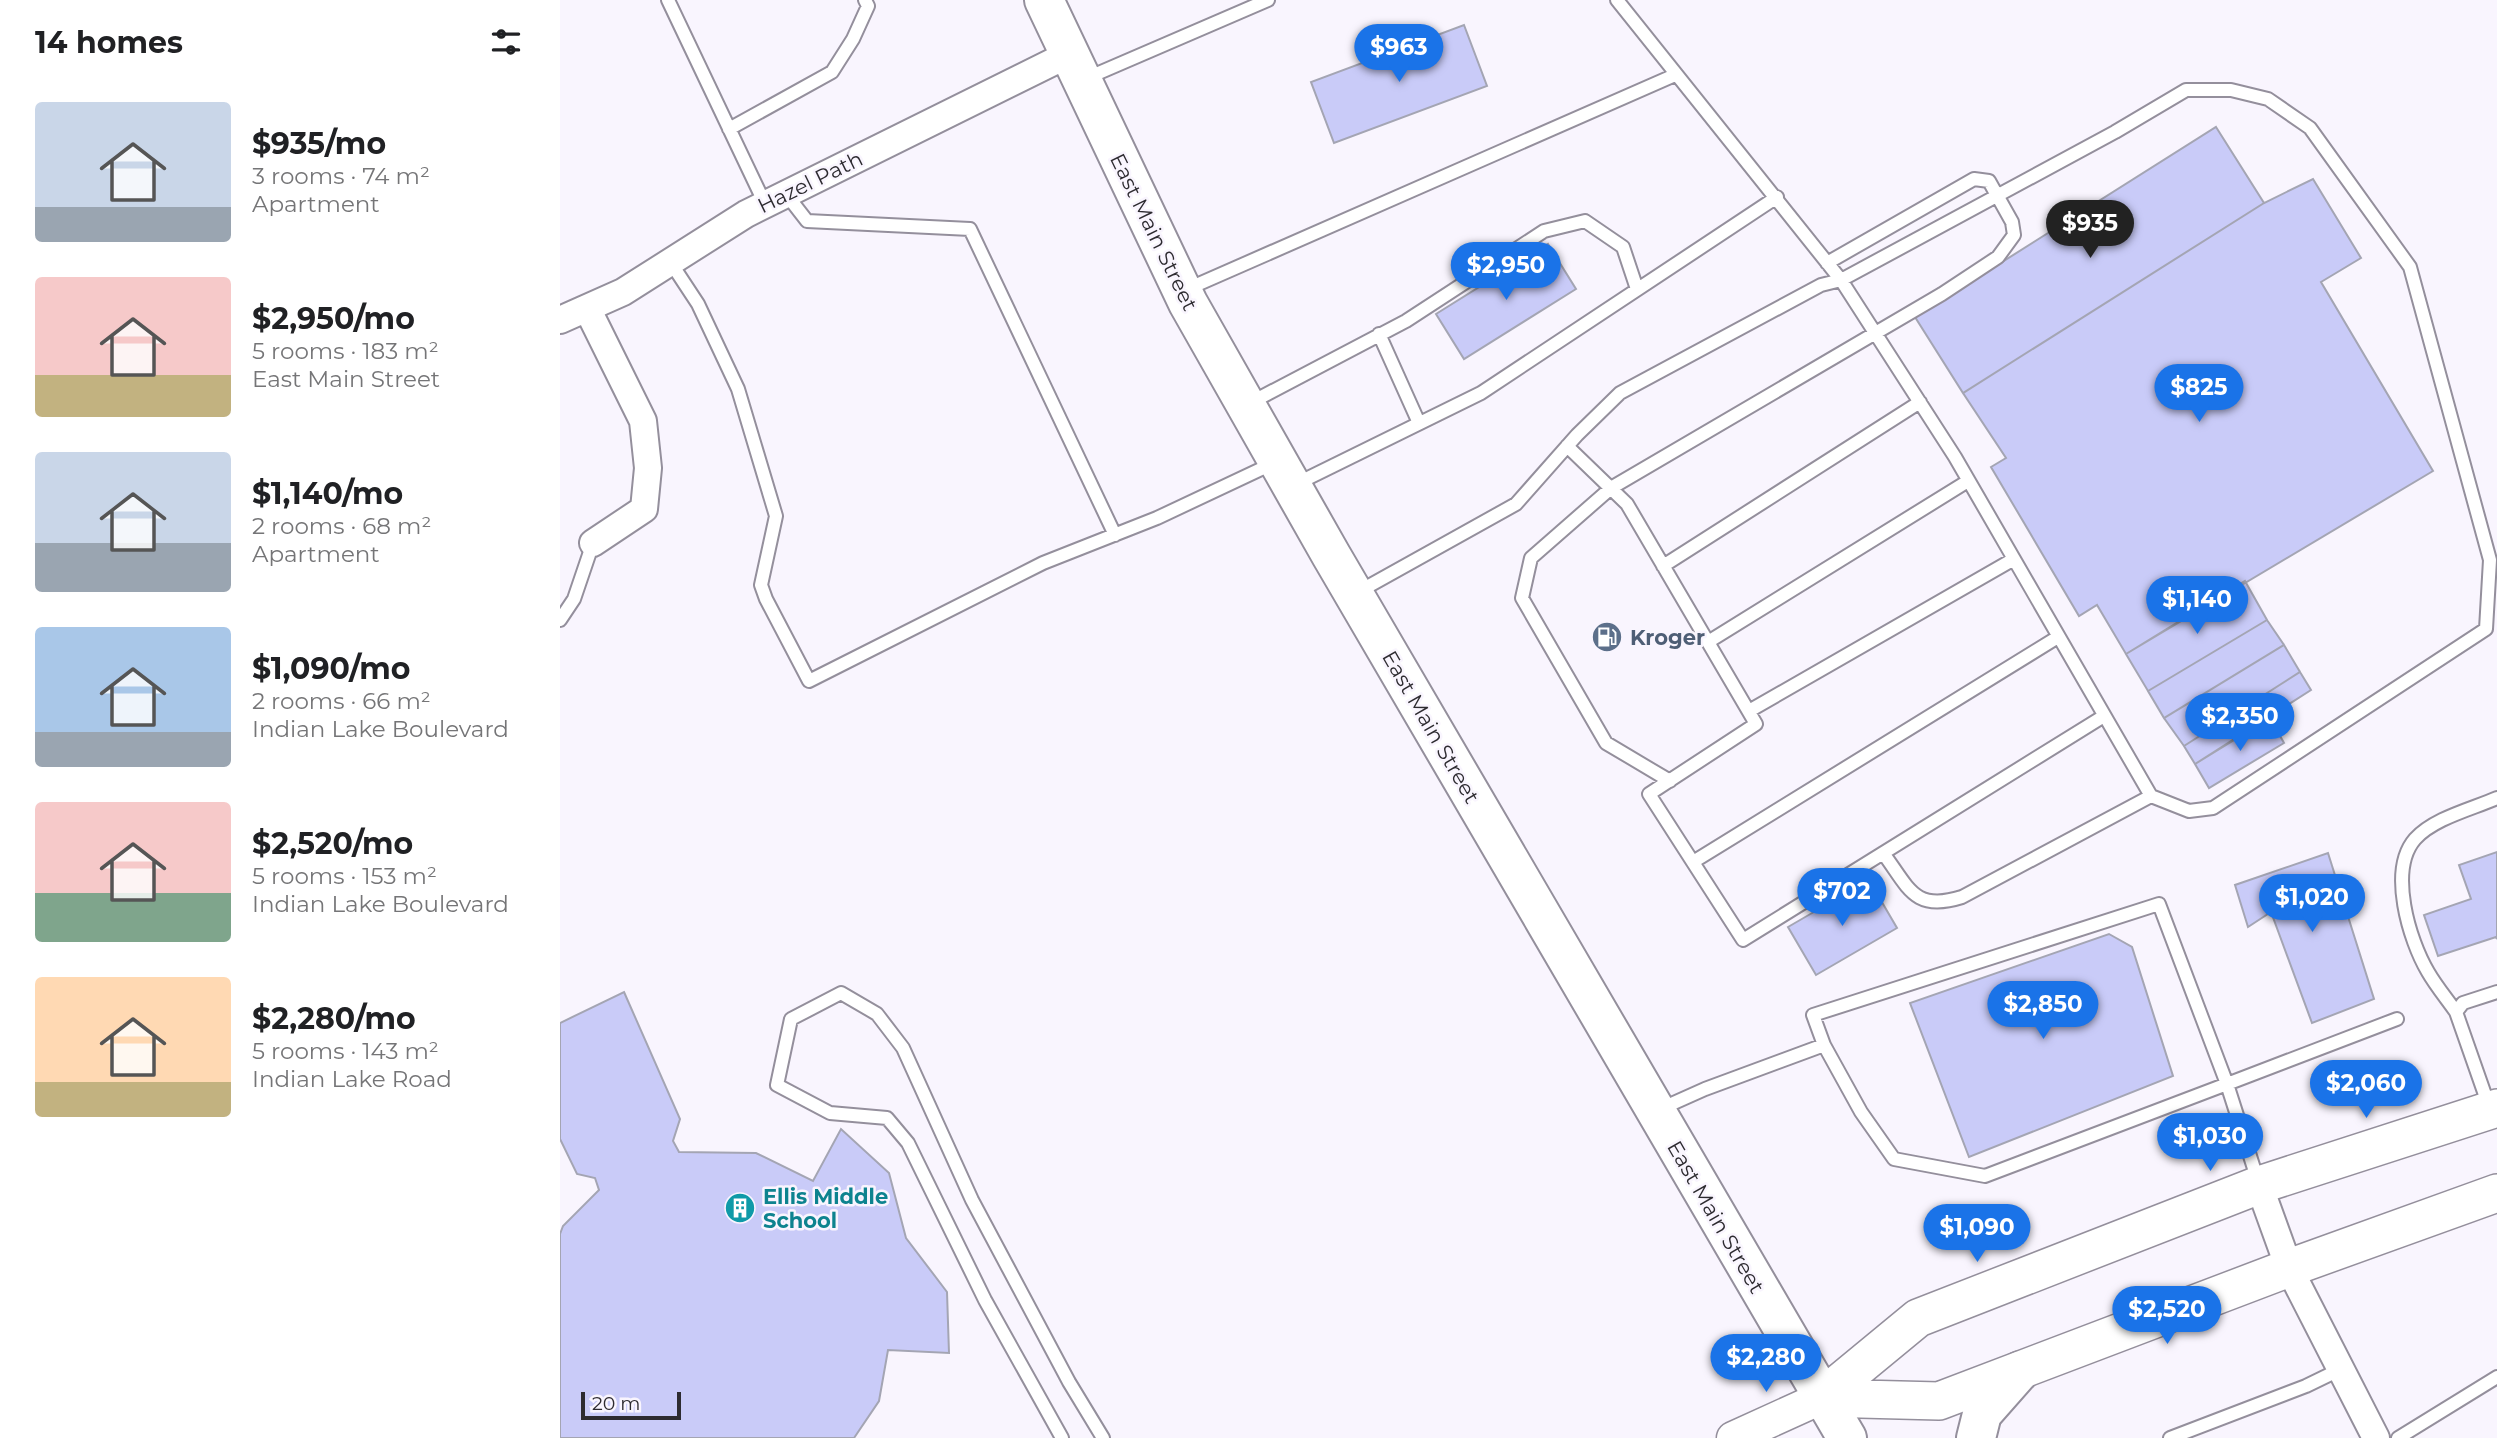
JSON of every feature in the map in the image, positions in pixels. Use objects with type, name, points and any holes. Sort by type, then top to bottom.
[{"type":"main road","name":"East Main Street","points":[[1044,0],[1182,291],[1354,594],[1821,1398],[1847,1438]]},
{"type":"main road","points":[[1821,1398],[1918,1318],[2259,1185],[2494,1109]]},
{"type":"main road","points":[[1821,1398],[1938,1401],[2289,1268],[2497,1193]]},
{"type":"main road","points":[[1976,1438],[1982,1414],[2020,1371]]},
{"type":"street","name":"Hazel Path","points":[[560,320],[623,292],[775,199],[1074,68]]},
{"type":"street","points":[[587,308],[643,421],[648,468],[643,509],[593,542]]},
{"type":"street","points":[[2259,1185],[2289,1268],[2376,1438]]},
{"type":"street","points":[[1733,1438],[1821,1398]]},
{"type":"lane","points":[[668,0],[729,129],[775,199],[807,221],[970,229],[1115,535]]},
{"type":"lane","points":[[729,129],[832,72],[853,39],[867,6],[865,0]]},
{"type":"lane","points":[[1074,68],[1268,0]]},
{"type":"lane","points":[[1354,594],[1516,504],[1567,446],[1620,393],[1821,285],[1841,280],[2186,90],[2231,90],[2269,99],[2310,128],[2410,267],[2490,560],[2486,629],[2213,808],[2189,811],[2151,796],[1968,481],[1877,333],[1841,280],[1777,197],[1675,75],[1617,0]]},
{"type":"lane","points":[[1182,291],[1675,75]]},
{"type":"lane","points":[[1670,780],[1606,743],[1522,598],[1531,558],[1611,488],[1877,333],[1998,257],[2009,246],[2014,235],[2012,222],[1989,181],[1974,179],[1828,263]]},
{"type":"lane","points":[[671,263],[698,304],[738,389],[776,516],[761,585],[765,599],[809,681],[1043,563],[1419,423],[1481,393],[1777,197]]},
{"type":"lane","points":[[1246,405],[1406,321],[1544,231],[1586,220],[1623,247],[1637,289]]},
{"type":"lane","points":[[1379,334],[1419,423]]},
{"type":"lane","points":[[1663,566],[1920,402]]},
{"type":"lane","points":[[1567,446],[1627,504],[1756,724],[1649,794],[1743,940],[2104,716]]},
{"type":"lane","points":[[1708,642],[1968,481]]},
{"type":"lane","points":[[560,620],[574,599],[593,542]]},
{"type":"lane","points":[[1749,711],[2014,559]]},
{"type":"lane","points":[[1693,862],[2058,637]]},
{"type":"lane","points":[[1884,853],[1917,898],[1928,903],[1944,903],[1975,891],[2151,796]]},
{"type":"lane","points":[[2494,1109],[2456,1012],[2427,971],[2404,908],[2401,866],[2415,839],[2426,831],[2497,798]]},
{"type":"lane","points":[[2259,1185],[2227,1084],[2159,904],[1813,1015],[1824,1045],[1861,1112],[1894,1159],[1985,1176],[2227,1084],[2397,1019]]},
{"type":"lane","points":[[2456,1012],[2463,1003],[2497,992]]},
{"type":"lane","points":[[1062,1438],[985,1300],[908,1143],[887,1118],[830,1113],[777,1085],[791,1019],[841,993],[877,1014],[903,1048],[972,1200],[1069,1382],[1103,1438]]},
{"type":"lane","points":[[1655,1112],[1705,1089],[1824,1045]]},
{"type":"lane","points":[[2170,1438],[2306,1386],[2341,1369]]},
{"type":"lane","points":[[2398,1438],[2497,1377]]},
{"type":"building","points":[[1464,25],[1487,86],[1334,143],[1311,82]]},
{"type":"building","points":[[2216,127],[2264,203],[1963,393],[1915,317]]},
{"type":"building","points":[[2313,179],[2361,258],[2321,282],[2433,471],[2126,654],[2097,605],[2079,616],[1991,467],[2006,458],[1963,393],[2264,203]]},
{"type":"building","points":[[1548,244],[1576,289],[1464,359],[1436,314]]},
{"type":"building","points":[[2245,581],[2267,620],[2148,691],[2126,654]]},
{"type":"building","points":[[2267,620],[2284,645],[2164,718],[2148,691]]},
{"type":"building","points":[[2284,645],[2300,672],[2184,746],[2164,718]]},
{"type":"building","points":[[2300,672],[2311,690],[2195,764],[2184,746]]},
{"type":"building","points":[[2270,718],[2284,743],[2209,788],[2195,764]]},
{"type":"building","points":[[2497,852],[2497,939],[2496,937],[2438,956],[2424,915],[2471,899],[2459,865]]},
{"type":"building","points":[[2328,853],[2374,999],[2312,1023],[2271,912],[2248,927],[2235,885]]},
{"type":"building","points":[[1869,880],[1897,928],[1816,975],[1788,927]]},
{"type":"building","points":[[2109,934],[2132,947],[2173,1076],[1969,1157],[1910,1003]]},
{"type":"building","name":"Ellis Middle School","points":[[624,992],[680,1119],[673,1141],[679,1152],[756,1153],[813,1181],[841,1129],[889,1173],[906,1238],[947,1292],[949,1353],[888,1350],[879,1401],[854,1438],[560,1438],[560,1234],[563,1226],[599,1190],[595,1178],[577,1174],[560,1139],[560,1023]]},
{"type":"place","name":"Kroger","points":[[1607,637]]},
{"type":"place","name":"Ellis Middle School","points":[[740,1208]]}]
